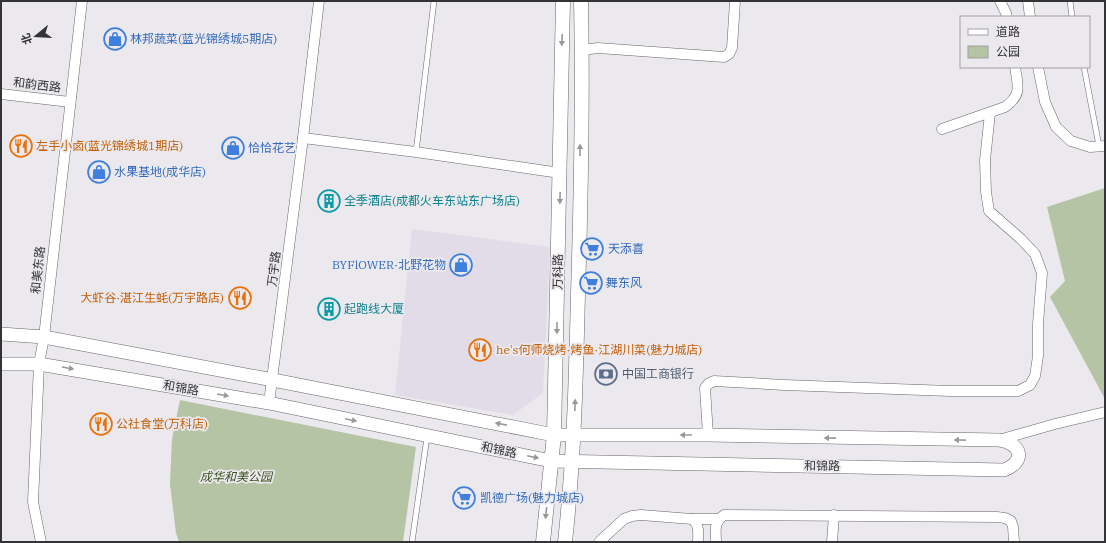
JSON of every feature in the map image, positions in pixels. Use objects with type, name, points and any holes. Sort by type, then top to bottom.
[{"type":"main road","name":"万科路","points":[[543,542],[554,435],[564,1]]},
{"type":"main road","name":"万科路","points":[[565,542],[574,435],[579,260],[582,50],[581,1]]},
{"type":"street","name":"和美东路","points":[[40,542],[33,502],[39,364],[44,337],[82,1]]},
{"type":"street","name":"万宇路","points":[[303,138],[315,1]]},
{"type":"street","name":"万宇路","points":[[269,403],[319,1]]},
{"type":"street","points":[[582,50],[598,48],[724,57],[729,54],[732,48],[735,1]]},
{"type":"street","points":[[1000,1],[1007,16]]},
{"type":"street","points":[[1028,1],[1030,16]]},
{"type":"street","points":[[942,129],[990,113],[1012,102],[1017,94],[1018,83],[1015,68]]},
{"type":"street","points":[[1038,68],[1045,102],[1056,127],[1071,141],[1090,147],[1102,146]]},
{"type":"street","name":"和韵西路","points":[[1,94],[70,102]]},
{"type":"street","points":[[708,436],[705,388],[708,384],[714,381],[792,386],[950,391],[1018,391],[1030,384],[1035,376],[1038,356],[1038,324],[1042,273],[1035,254],[989,210],[984,160],[990,113]]},
{"type":"street","points":[[303,138],[416,152],[560,173]]},
{"type":"street","points":[[1,334],[44,337],[554,435],[999,440],[1105,412]]},
{"type":"street","name":"和锦路","points":[[1,364],[39,364],[269,403],[551,461],[1004,470],[1012,467],[1017,461],[1018,455],[1014,445],[1007,441],[999,440]]},
{"type":"street","points":[[599,542],[624,519],[632,516],[641,515],[692,519],[719,519]]},
{"type":"street","points":[[716,542],[716,524],[724,515],[1005,518],[1011,521],[1014,542]]},
{"type":"street","points":[[832,542],[834,515]]},
{"type":"street","points":[[692,519],[696,522],[698,527],[698,542]]},
{"type":"lane","points":[[416,152],[434,1]]},
{"type":"lane","points":[[1070,1],[1072,16]]},
{"type":"lane","points":[[1084,68],[1102,146]]},
{"type":"lane","points":[[412,542],[428,436]]},
{"type":"shaded area","points":[[412,229],[550,247],[543,393],[513,415],[395,395]]},
{"type":"green space","points":[[1105,188],[1105,399],[1050,297],[1065,281],[1047,207]]},
{"type":"green space","name":"成华和美公园","points":[[180,400],[416,447],[403,542],[179,542],[176,533],[170,484],[172,439]]},
{"type":"place","name":"林邦蔬菜(蓝光锦绣城5期店)","points":[[115,39]]},
{"type":"place","name":"左手小卤(蓝光锦绣城1期店)","points":[[21,146]]},
{"type":"place","name":"恰恰花艺","points":[[233,148]]},
{"type":"place","name":"水果基地(成华店)","points":[[99,172]]},
{"type":"place","name":"全季酒店(成都火车东站东广场店)","points":[[329,201]]},
{"type":"place","name":"天添喜","points":[[592,249]]},
{"type":"place","name":"BYFlOWER·北野花物","points":[[461,265]]},
{"type":"place","name":"舞东风","points":[[591,283]]},
{"type":"place","name":"大虾谷·湛江生蚝(万宇路店)","points":[[240,298]]},
{"type":"place","name":"起跑线大厦","points":[[329,309]]},
{"type":"place","name":"he's何师烧烤·烤鱼·江湖川菜(魅力城店)","points":[[480,350]]},
{"type":"place","name":"中国工商银行","points":[[606,374]]},
{"type":"place","name":"公社食堂(万科店)","points":[[101,424]]},
{"type":"place","name":"凯德广场(魅力城店)","points":[[464,498]]}]
